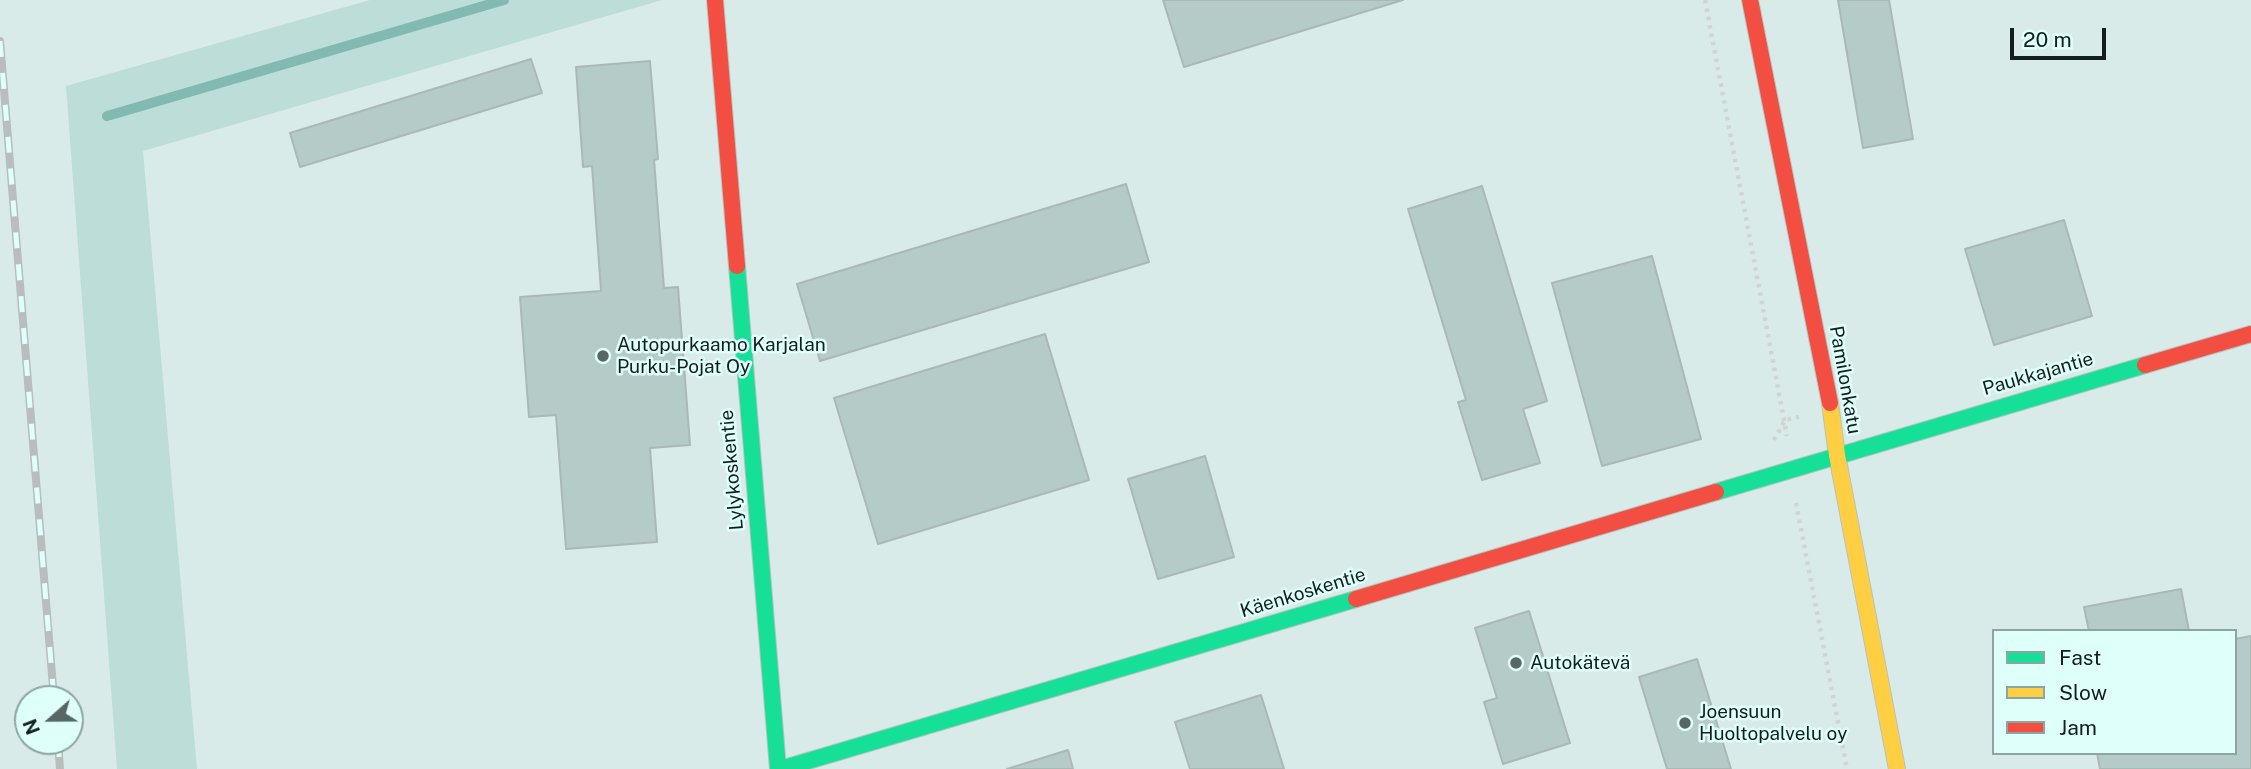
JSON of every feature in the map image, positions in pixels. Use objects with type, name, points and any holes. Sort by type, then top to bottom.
[{"type":"street","name":"Lylykoskentie","points":[[715,0],[779,769]]},
{"type":"street","name":"Pamilonkatu","points":[[1750,0],[1831,408],[1837,455],[1897,769]]},
{"type":"street","name":"Paukkajantie","points":[[1837,455],[2251,334]]},
{"type":"street","name":"Käenkoskentie","points":[[779,769],[1837,455]]},
{"type":"path","points":[[1705,0],[1783,407],[1790,470],[1847,769]]},
{"type":"shaded area","points":[[370,0],[662,0],[143,151],[197,769],[117,769],[66,86]]},
{"type":"building","points":[[1163,0],[1403,0],[1184,67]]},
{"type":"building","points":[[1838,0],[1889,0],[1913,139],[1863,148]]},
{"type":"building","points":[[531,59],[542,93],[300,167],[290,133]]},
{"type":"building","name":"Autopurkaamo Karjalan Purku-Pojat Oy","points":[[650,61],[658,159],[654,160],[664,288],[678,287],[690,445],[650,448],[657,542],[566,549],[556,415],[529,417],[520,297],[601,291],[592,166],[583,167],[576,67]]},
{"type":"building","points":[[1126,184],[1149,262],[820,361],[797,284]]},
{"type":"building","points":[[1482,186],[1547,401],[1523,409],[1540,463],[1482,480],[1458,402],[1466,400],[1408,209]]},
{"type":"building","points":[[2064,220],[2092,316],[1994,345],[1965,249]]},
{"type":"building","points":[[1652,256],[1701,439],[1602,466],[1552,283]]},
{"type":"building","points":[[1045,334],[1089,480],[878,544],[834,398]]},
{"type":"building","points":[[1205,456],[1234,557],[1158,579],[1128,479]]},
{"type":"building","points":[[2181,589],[2189,629],[2089,629],[2084,607]]},
{"type":"building","name":"Autokätevä","points":[[1529,611],[1570,743],[1503,764],[1484,702],[1497,698],[1475,628]]},
{"type":"building","points":[[2251,636],[2251,769],[2100,769],[2097,755],[2237,755],[2237,639]]},
{"type":"building","name":"Joensuun Huoltopalvelu oy","points":[[1697,659],[1731,769],[1667,769],[1639,677]]},
{"type":"building","points":[[1261,695],[1284,769],[1190,769],[1175,722]]},
{"type":"building","points":[[1068,750],[1073,769],[1007,769]]},
{"type":"waterway","points":[[107,116],[504,0]]},
{"type":"railway","points":[[0,41],[53,685]]},
{"type":"railway","points":[[59,755],[60,769]]},
{"type":"traffic: fast","points":[[737,266],[778,769]]},
{"type":"traffic: fast","points":[[1716,492],[2145,365]]},
{"type":"traffic: fast","points":[[781,769],[1356,599]]},
{"type":"traffic: slow","points":[[1830,403],[1837,455],[1897,769]]},
{"type":"traffic: jam","points":[[715,0],[737,266]]},
{"type":"traffic: jam","points":[[1750,0],[1830,403]]},
{"type":"traffic: jam","points":[[2145,365],[2251,334]]},
{"type":"traffic: jam","points":[[1356,599],[1716,492]]},
{"type":"place","name":"Autopurkaamo Karjalan Purku-Pojat Oy","points":[[603,356]]},
{"type":"place","name":"Autokätevä","points":[[1516,663]]},
{"type":"place","name":"Joensuun Huoltopalvelu oy","points":[[1685,723]]}]
